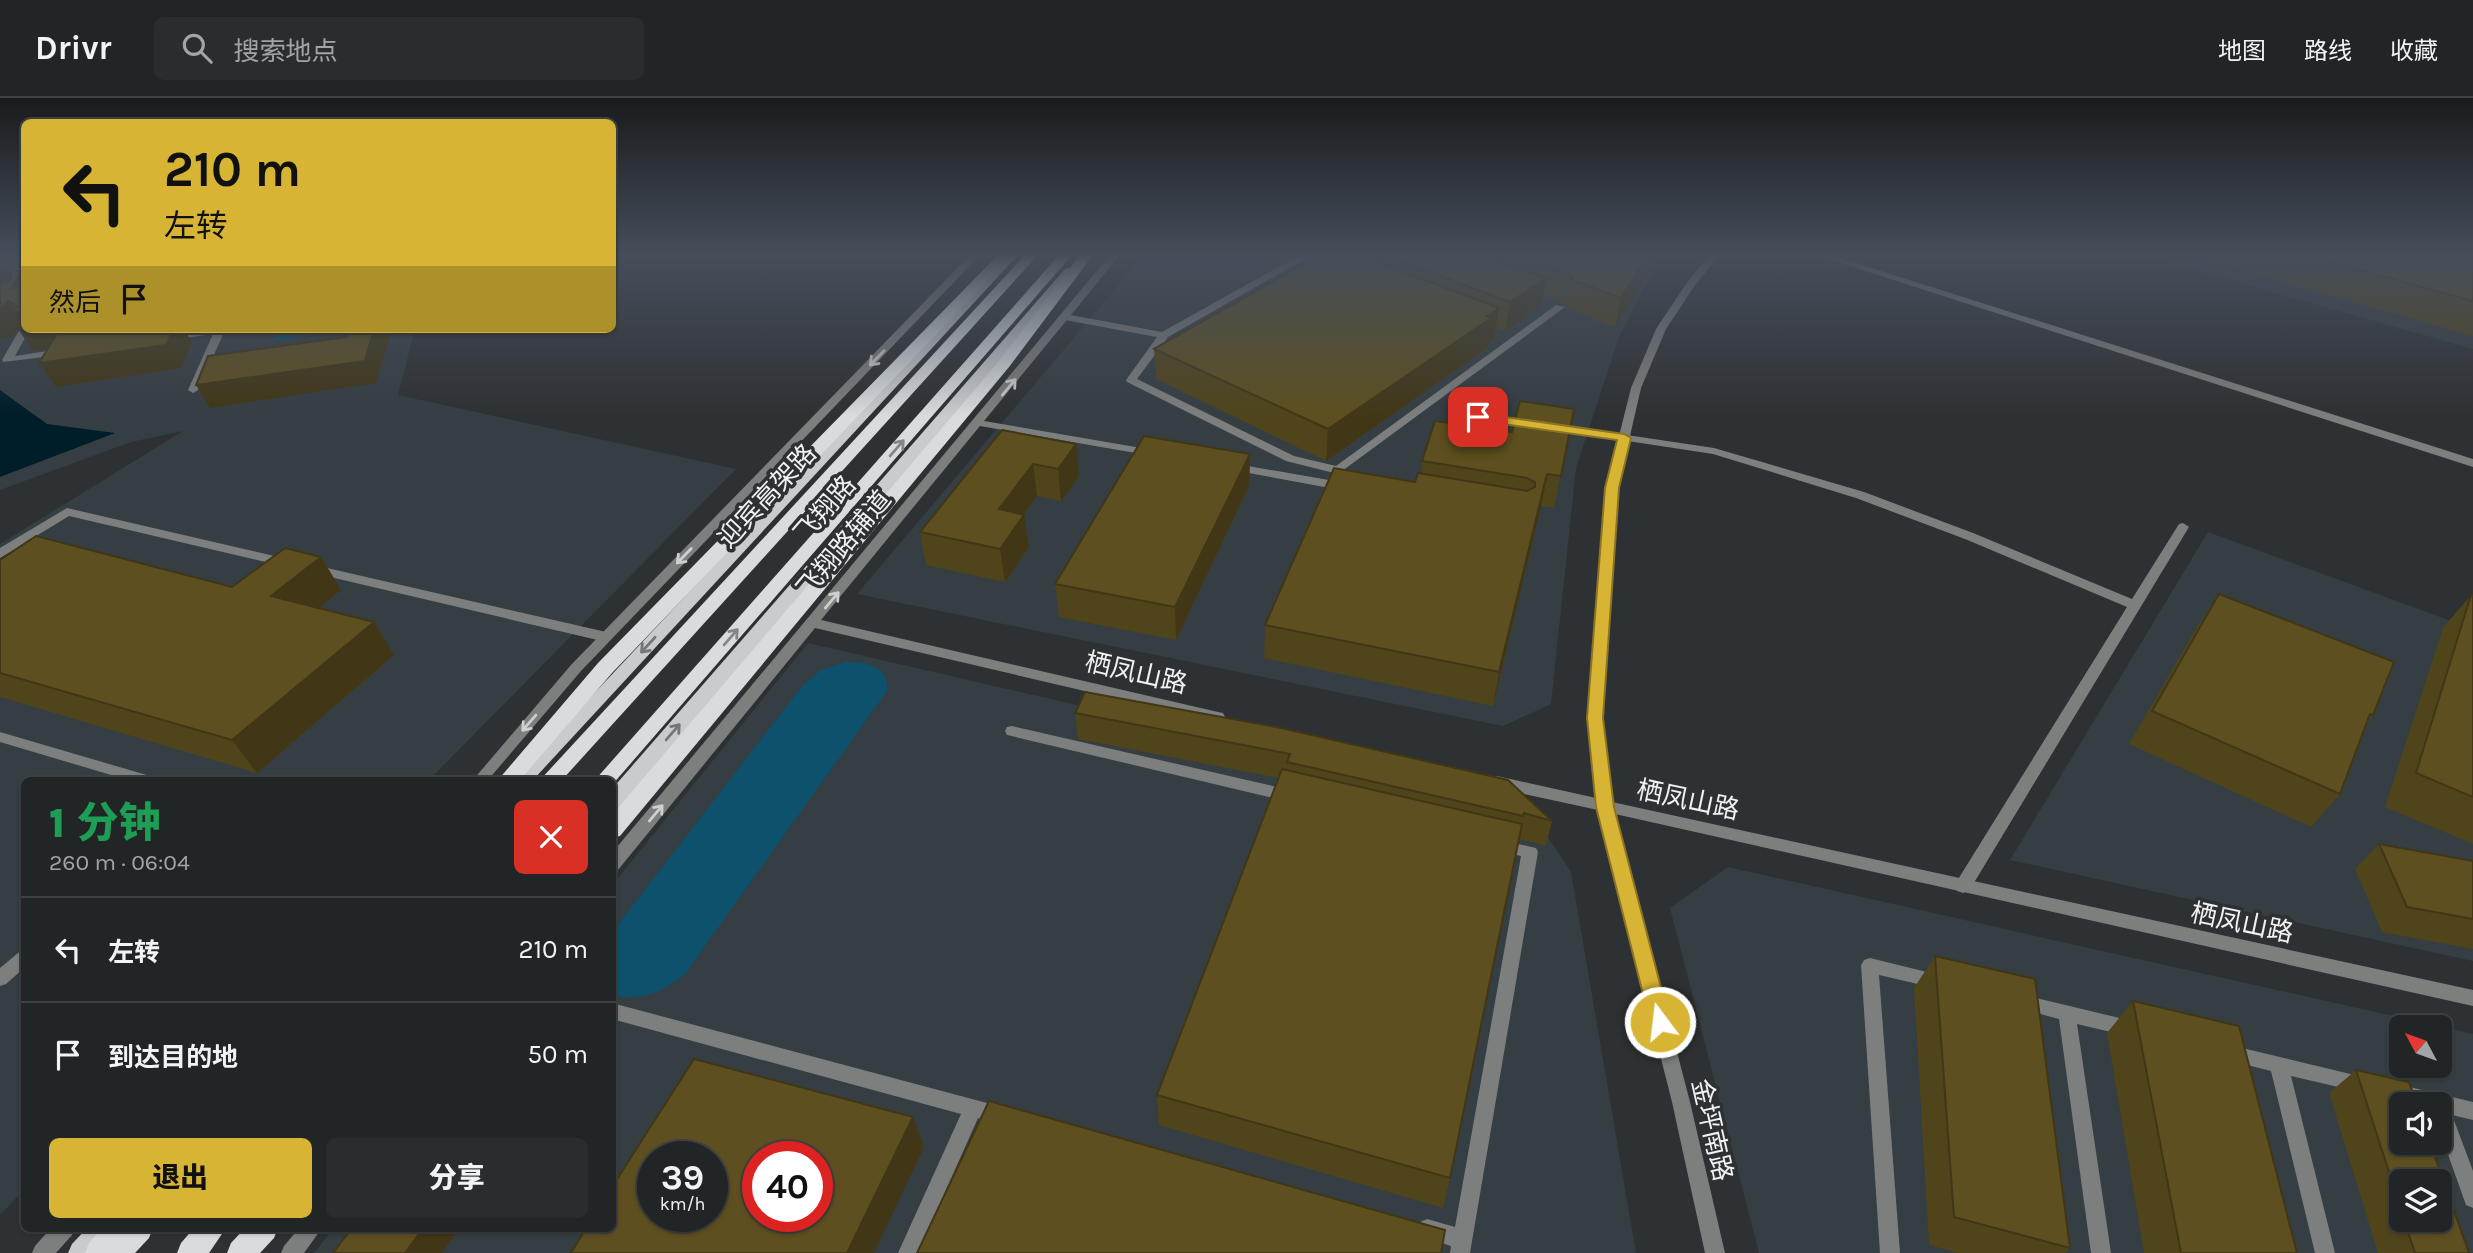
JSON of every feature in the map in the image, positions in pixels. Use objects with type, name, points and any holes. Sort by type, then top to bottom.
[{"type":"highway","points":[[511,777],[605,667],[951,309]]},
{"type":"highway","name":"迎宾高架路","points":[[553,777],[983,309]]},
{"type":"highway","points":[[608,777],[1019,309]]},
{"type":"highway","points":[[616,825],[1004,364],[1045,309]]},
{"type":"highway","points":[[99,1253],[117,1232]]},
{"type":"highway","points":[[116,1253],[135,1232]]},
{"type":"highway","points":[[191,1253],[209,1232]]},
{"type":"highway","points":[[241,1253],[260,1232]]},
{"type":"main road","name":"飞翔路","points":[[525,777],[962,309]]},
{"type":"main road","name":"飞翔路","points":[[616,798],[1038,309]]},
{"type":"main road","points":[[81,1253],[100,1232]]},
{"type":"main road","points":[[225,1253],[243,1232]]},
{"type":"street","points":[[483,777],[606,637],[923,309]]},
{"type":"street","name":"飞翔路辅道","points":[[616,860],[1072,309]]},
{"type":"street","points":[[1213,309],[1164,335],[1131,380],[1290,459],[1338,470],[1557,309]]},
{"type":"street","name":"金坪南路","points":[[1674,309],[1661,328],[1636,388],[1612,488],[1595,718],[1605,807],[1678,1089],[1715,1253]]},
{"type":"street","points":[[1990,309],[2473,463]]},
{"type":"street","points":[[1065,317],[1164,335]]},
{"type":"street","points":[[23,333],[6,360],[73,351]]},
{"type":"street","points":[[153,339],[193,333]]},
{"type":"street","points":[[193,390],[218,333]]},
{"type":"street","points":[[1502,336],[1515,341]]},
{"type":"street","points":[[0,353],[12,351]]},
{"type":"street","points":[[201,373],[214,371]]},
{"type":"street","points":[[1478,417],[1714,451],[1860,495],[1969,536],[2135,605]]},
{"type":"street","points":[[978,423],[1168,456]]},
{"type":"street","points":[[1222,465],[1358,489]]},
{"type":"street","points":[[0,554],[67,512],[606,637]]},
{"type":"street","points":[[1963,886],[2183,527]]},
{"type":"street","name":"栖凤山路","points":[[813,623],[1229,720]]},
{"type":"street","points":[[1012,731],[1312,801]]},
{"type":"street","points":[[0,737],[135,777]]},
{"type":"street","name":"栖凤山路","points":[[1484,779],[2473,998]]},
{"type":"street","points":[[1410,1225],[1462,1246],[1530,852],[1489,843]]},
{"type":"street","points":[[0,979],[21,961]]},
{"type":"street","points":[[1890,1253],[1870,965],[1962,988]]},
{"type":"street","points":[[2001,997],[2147,1032]]},
{"type":"street","points":[[616,1012],[1026,1122]]},
{"type":"street","points":[[2067,1013],[2101,1253]]},
{"type":"street","points":[[2213,1049],[2390,1092]]},
{"type":"street","points":[[2279,1065],[2325,1253]]},
{"type":"street","points":[[2452,1107],[2473,1111]]},
{"type":"street","points":[[908,1253],[973,1108]]},
{"type":"street","points":[[2452,1141],[2473,1198]]},
{"type":"street","points":[[42,1253],[61,1232]]},
{"type":"street","points":[[291,1253],[309,1232]]},
{"type":"shaded area","points":[[0,309],[17,309],[21,333],[414,333],[398,395],[736,469],[432,777],[21,777],[21,1193],[0,1215],[0,544],[183,431],[131,442],[0,490]]},
{"type":"shaded area","points":[[1098,309],[1634,309],[1619,337],[1576,468],[1551,704],[1503,726],[857,594]]},
{"type":"shaded area","points":[[2332,309],[2473,309],[2473,349]]},
{"type":"shaded area","points":[[276,333],[324,333],[273,341]]},
{"type":"shaded area","points":[[0,390],[47,424],[115,433],[0,477]]},
{"type":"shaded area","points":[[2208,532],[2473,629],[2473,961],[2010,860]]},
{"type":"shaded area","points":[[808,643],[1513,806],[1548,837],[1571,872],[1636,1253],[314,1253],[331,1232],[616,1232],[616,880]]},
{"type":"shaded area","points":[[846,662],[875,667],[884,676],[887,691],[685,974],[652,994],[633,997],[616,996],[616,927],[803,685],[821,670]]},
{"type":"shaded area","points":[[1728,867],[2389,1015],[2389,1078],[2452,1078],[2452,1029],[2473,1034],[2473,1253],[1759,1253],[1670,908]]},
{"type":"building","points":[[1225,309],[1498,309],[1487,316],[1491,318],[1328,429],[1154,349]]},
{"type":"building","points":[[57,333],[172,333],[166,345],[39,363]]},
{"type":"building","points":[[348,333],[373,333],[365,361],[196,385],[208,356],[347,337]]},
{"type":"building","points":[[1520,401],[1574,409],[1561,476],[1547,474],[1499,672],[1265,625],[1334,468],[1415,482],[1418,473],[1527,491],[1535,487],[1535,482],[1527,478],[1422,461],[1435,421],[1512,432]]},
{"type":"building","points":[[1002,430],[1076,444],[1058,469],[1033,464],[999,509],[1024,515],[1000,549],[920,532]]},
{"type":"building","points":[[1144,436],[1250,454],[1175,607],[1055,584]]},
{"type":"building","points":[[36,536],[232,587],[285,548],[321,557],[271,596],[374,622],[232,740],[0,673],[0,560]]},
{"type":"building","points":[[2219,594],[2394,662],[2373,715],[2370,714],[2340,794],[2152,711]]},
{"type":"building","points":[[2471,595],[2473,596],[2473,797],[2416,773]]},
{"type":"building","points":[[1085,692],[1281,728],[1508,780],[1552,821],[1287,762],[1290,754],[1075,713]]},
{"type":"building","points":[[1282,769],[1522,824],[1450,1178],[1157,1095]]},
{"type":"building","points":[[2379,844],[2473,861],[2473,919],[2407,907]]},
{"type":"building","points":[[1935,956],[2035,979],[2070,1248],[1954,1217]]},
{"type":"building","points":[[2133,1001],[2239,1026],[2297,1253],[2181,1253]]},
{"type":"building","points":[[694,1059],[913,1117],[847,1253],[571,1253],[584,1232],[616,1232],[616,1181],[637,1148],[637,1232],[728,1232],[728,1141],[641,1141]]},
{"type":"building","points":[[2356,1070],[2409,1082],[2413,1092],[2389,1092],[2389,1155],[2434,1155],[2439,1169],[2389,1169],[2389,1172]]},
{"type":"building","points":[[989,1101],[1445,1230],[1441,1253],[917,1253]]},
{"type":"building","points":[[2452,1205],[2469,1253],[2415,1253],[2408,1232],[2452,1232]]},
{"type":"building","points":[[349,1232],[420,1232],[405,1253],[333,1253]]},
{"type":"route","points":[[1478,417],[1624,438],[1612,488],[1595,718],[1605,807],[1660,1022]]}]
